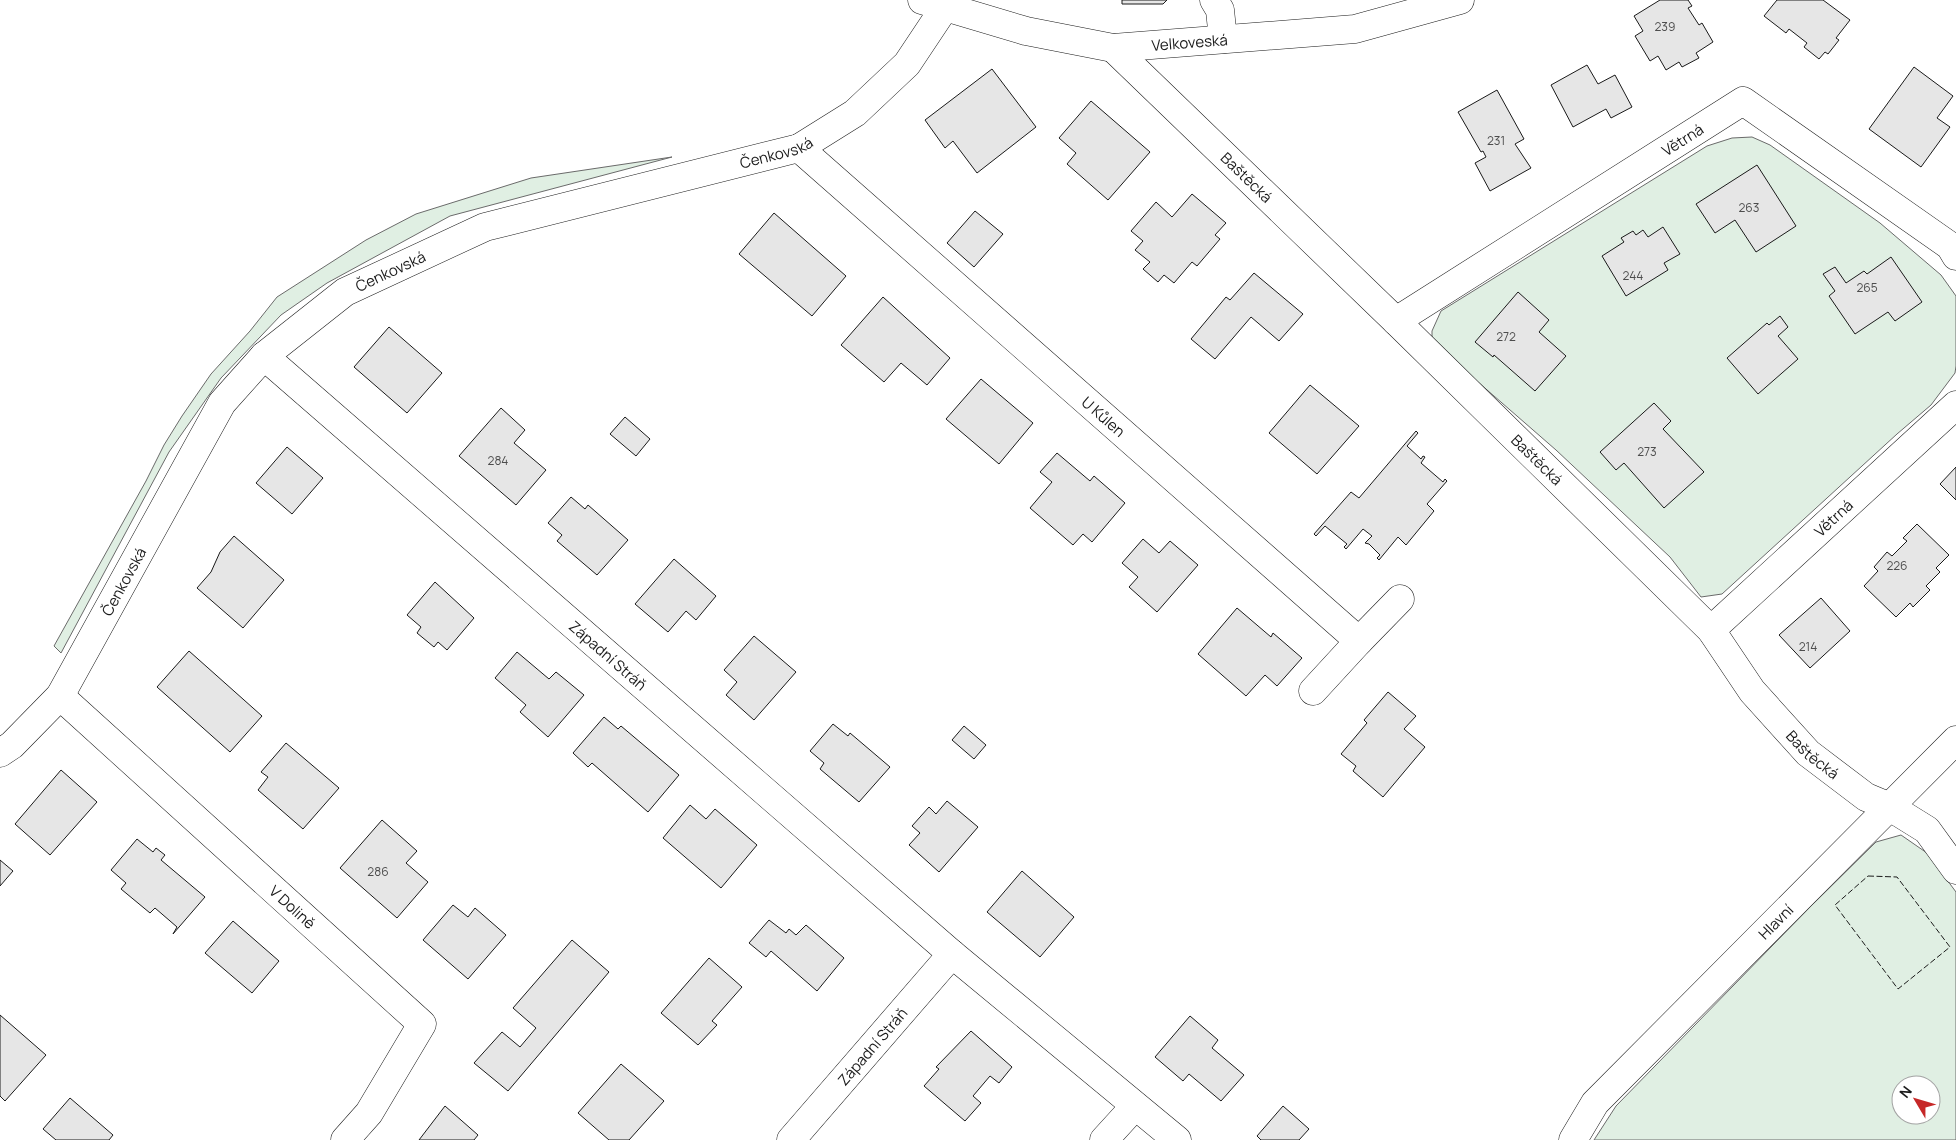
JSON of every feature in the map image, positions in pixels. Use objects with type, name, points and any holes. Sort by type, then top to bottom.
[{"type":"street","points":[[1214,0],[1220,10],[1223,39]]},
{"type":"street","name":"Velkoveská","points":[[934,3],[1026,31],[1113,48],[1355,29],[1460,0]]},
{"type":"street","name":"Čenkovská","points":[[0,753],[12,745],[60,696],[222,403],[264,356],[345,292],[485,227],[799,148],[855,113],[907,64],[934,3]]},
{"type":"street","name":"Baštěcká","points":[[1113,48],[1396,321],[1710,630],[1752,691],[1808,753],[1866,797],[1890,807],[1927,830],[1956,870]]},
{"type":"street","name":"Větrná","points":[[1396,321],[1743,101],[1950,246],[1956,256]]},
{"type":"street","name":"U Kůlen","points":[[799,148],[1359,641]]},
{"type":"street","name":"Západní Stráň","points":[[264,356],[952,954],[1177,1140]]},
{"type":"street","name":"Větrná","points":[[1710,630],[1956,405]]},
{"type":"street","points":[[1313,691],[1400,599]]},
{"type":"street","name":"V Dolině","points":[[60,696],[422,1024],[369,1113],[345,1140]]},
{"type":"street","name":"Hlavní","points":[[1572,1140],[1594,1102],[1956,740]]},
{"type":"street","name":"Západní Stráň","points":[[791,1140],[952,954]]},
{"type":"street","points":[[1104,1140],[1135,1106]]},
{"type":"green space","points":[[1752,137],[1770,145],[1880,223],[1941,275],[1956,296],[1956,366],[1955,373],[1931,405],[1722,594],[1701,597],[1670,557],[1556,450],[1432,342],[1432,331],[1441,311],[1707,146],[1732,138]]},
{"type":"green space","points":[[672,157],[450,216],[327,283],[281,315],[221,378],[169,452],[61,653],[54,646],[164,445],[182,416],[211,374],[250,331],[277,297],[366,240],[416,214],[531,178]]},
{"type":"green space","points":[[1901,835],[1927,853],[1956,892],[1956,1140],[1594,1140],[1616,1106],[1876,842]]},
{"type":"building","points":[[1122,0],[1167,0],[1163,4],[1122,4]]},
{"type":"building","points":[[1660,0],[1688,0],[1692,6],[1688,8],[1699,25],[1702,23],[1713,42],[1696,53],[1699,58],[1682,67],[1679,62],[1666,70],[1658,56],[1650,61],[1635,36],[1643,31],[1634,16]]},
{"type":"building","points":[[1777,0],[1823,0],[1850,20],[1836,38],[1839,40],[1828,54],[1825,52],[1819,59],[1804,47],[1807,43],[1789,29],[1786,33],[1764,16]]},
{"type":"building","points":[[1587,65],[1598,84],[1615,75],[1632,107],[1611,118],[1606,109],[1573,127],[1551,85]]},
{"type":"building","points":[[1914,67],[1953,96],[1937,118],[1950,127],[1921,167],[1869,129]]},
{"type":"building","points":[[992,69],[1036,127],[977,173],[953,141],[945,148],[925,120]]},
{"type":"building","points":[[1497,90],[1524,139],[1515,144],[1531,168],[1490,191],[1475,163],[1486,157],[1483,151],[1481,152],[1458,112]]},
{"type":"building","points":[[1091,101],[1150,152],[1108,200],[1067,164],[1076,153],[1059,138]]},
{"type":"building","points":[[1757,165],[1796,226],[1756,252],[1735,220],[1715,233],[1696,204]]},
{"type":"building","points":[[1192,194],[1226,223],[1215,235],[1220,239],[1197,266],[1192,262],[1174,283],[1164,275],[1158,282],[1143,269],[1150,262],[1135,250],[1143,241],[1131,231],[1156,202],[1172,217]]},
{"type":"building","points":[[975,211],[1003,234],[974,267],[947,243]]},
{"type":"building","points":[[774,213],[846,276],[812,316],[739,254]]},
{"type":"building","points":[[1663,227],[1680,254],[1664,263],[1668,270],[1626,296],[1602,256],[1624,242],[1621,238],[1633,231],[1636,235],[1643,230],[1648,237]]},
{"type":"building","points":[[1891,257],[1922,302],[1895,321],[1888,312],[1855,334],[1829,296],[1835,291],[1823,274],[1835,267],[1846,283],[1864,271],[1867,274]]},
{"type":"building","points":[[1254,273],[1303,314],[1279,341],[1251,317],[1215,359],[1191,339],[1226,297],[1230,300]]},
{"type":"building","points":[[1518,292],[1549,320],[1539,332],[1566,356],[1535,391],[1494,355],[1493,357],[1475,342]]},
{"type":"building","points":[[883,297],[950,358],[927,385],[901,363],[884,382],[841,345]]},
{"type":"building","points":[[1780,316],[1788,327],[1778,336],[1798,359],[1758,394],[1727,358],[1767,323],[1769,325]]},
{"type":"building","points":[[389,327],[442,373],[407,413],[354,367]]},
{"type":"building","points":[[981,379],[1033,423],[999,464],[946,419]]},
{"type":"building","points":[[1310,385],[1359,426],[1317,474],[1269,433]]},
{"type":"building","points":[[1654,403],[1671,421],[1663,429],[1704,472],[1664,508],[1624,463],[1616,470],[1600,452]]},
{"type":"building","points":[[501,408],[525,430],[514,443],[546,470],[516,505],[459,456]]},
{"type":"building","points":[[625,417],[650,439],[636,456],[610,434]]},
{"type":"building","points":[[1416,431],[1418,433],[1407,446],[1421,459],[1423,456],[1425,457],[1421,463],[1443,482],[1445,479],[1447,481],[1427,504],[1434,511],[1406,545],[1398,537],[1379,560],[1377,558],[1380,555],[1369,544],[1365,543],[1372,536],[1363,529],[1346,549],[1344,547],[1347,544],[1325,526],[1316,536],[1314,534],[1351,492],[1359,498]]},
{"type":"building","points":[[287,447],[323,478],[292,514],[256,483]]},
{"type":"building","points":[[1057,453],[1090,481],[1094,476],[1125,503],[1092,542],[1083,534],[1073,545],[1030,508],[1052,482],[1040,472]]},
{"type":"building","points":[[1956,467],[1956,500],[1940,484]]},
{"type":"building","points":[[571,497],[585,509],[588,505],[628,540],[597,575],[557,541],[562,535],[548,523]]},
{"type":"building","points":[[1917,524],[1949,555],[1936,568],[1940,572],[1926,586],[1930,590],[1913,607],[1910,603],[1896,617],[1864,586],[1878,571],[1874,567],[1887,552],[1892,556],[1907,541],[1903,538]]},
{"type":"building","points":[[234,536],[284,580],[243,628],[197,588],[211,572],[220,552]]},
{"type":"building","points":[[1143,539],[1159,553],[1170,541],[1198,565],[1157,612],[1129,587],[1138,577],[1122,563]]},
{"type":"building","points":[[674,559],[716,596],[696,620],[686,611],[668,632],[635,604]]},
{"type":"building","points":[[435,582],[474,618],[447,650],[438,642],[434,647],[417,633],[421,627],[407,615]]},
{"type":"building","points":[[1821,598],[1850,631],[1810,668],[1779,635]]},
{"type":"building","points":[[1237,608],[1271,637],[1273,633],[1302,658],[1277,686],[1265,675],[1246,696],[1198,654]]},
{"type":"building","points":[[754,636],[796,672],[754,720],[726,695],[737,682],[724,670]]},
{"type":"building","points":[[189,651],[262,716],[230,752],[157,687]]},
{"type":"building","points":[[517,652],[549,679],[556,672],[584,695],[548,737],[520,712],[526,705],[495,678]]},
{"type":"building","points":[[1388,692],[1416,716],[1404,729],[1425,747],[1383,797],[1353,771],[1356,766],[1341,754],[1367,723],[1364,720]]},
{"type":"building","points":[[604,717],[618,729],[621,726],[679,775],[648,812],[592,763],[588,767],[573,753]]},
{"type":"building","points":[[833,724],[848,736],[850,733],[890,767],[859,802],[820,769],[824,763],[810,751]]},
{"type":"building","points":[[964,726],[986,745],[974,759],[952,740]]},
{"type":"building","points":[[286,743],[339,788],[303,829],[258,790],[268,777],[261,772]]},
{"type":"building","points":[[61,770],[97,802],[50,855],[15,824]]},
{"type":"building","points":[[947,801],[978,827],[939,872],[909,845],[920,833],[912,826],[929,807],[936,814]]},
{"type":"building","points":[[690,805],[706,819],[715,809],[757,845],[721,888],[663,838]]},
{"type":"building","points":[[382,820],[417,851],[406,863],[428,882],[397,918],[340,868]]},
{"type":"building","points":[[137,839],[153,852],[156,848],[165,855],[161,860],[205,897],[173,934],[177,927],[155,908],[150,913],[121,889],[126,883],[111,870]]},
{"type":"building","points":[[0,860],[13,871],[0,886]]},
{"type":"building","points":[[1022,871],[1074,917],[1040,957],[987,912]]},
{"type":"building","points":[[453,905],[468,917],[475,908],[506,935],[468,979],[423,940]]},
{"type":"building","points":[[769,920],[786,933],[789,929],[796,935],[806,925],[844,958],[817,991],[771,951],[766,957],[749,943]]},
{"type":"building","points":[[233,921],[279,961],[252,993],[205,953]]},
{"type":"building","points":[[572,940],[609,972],[508,1091],[474,1063],[502,1032],[520,1047],[536,1028],[513,1008]]},
{"type":"building","points":[[709,958],[742,987],[712,1021],[717,1025],[698,1045],[661,1013]]},
{"type":"building","points":[[0,1015],[46,1055],[5,1101],[0,1096]]},
{"type":"building","points":[[1190,1016],[1218,1040],[1212,1048],[1244,1075],[1221,1101],[1189,1074],[1183,1081],[1155,1057]]},
{"type":"building","points":[[971,1031],[1012,1067],[999,1083],[990,1076],[973,1096],[981,1103],[965,1121],[924,1086],[939,1069],[936,1067]]},
{"type":"building","points":[[621,1064],[664,1101],[629,1140],[609,1140],[578,1113]]},
{"type":"building","points":[[70,1098],[113,1135],[109,1140],[56,1140],[43,1129]]},
{"type":"building","points":[[445,1106],[478,1135],[474,1140],[419,1140]]},
{"type":"building","points":[[1283,1106],[1309,1129],[1299,1140],[1261,1140],[1257,1136]]},
{"type":"fence","points":[[1868,876],[1897,877],[1950,947],[1898,989],[1835,905],[1868,876]]}]
